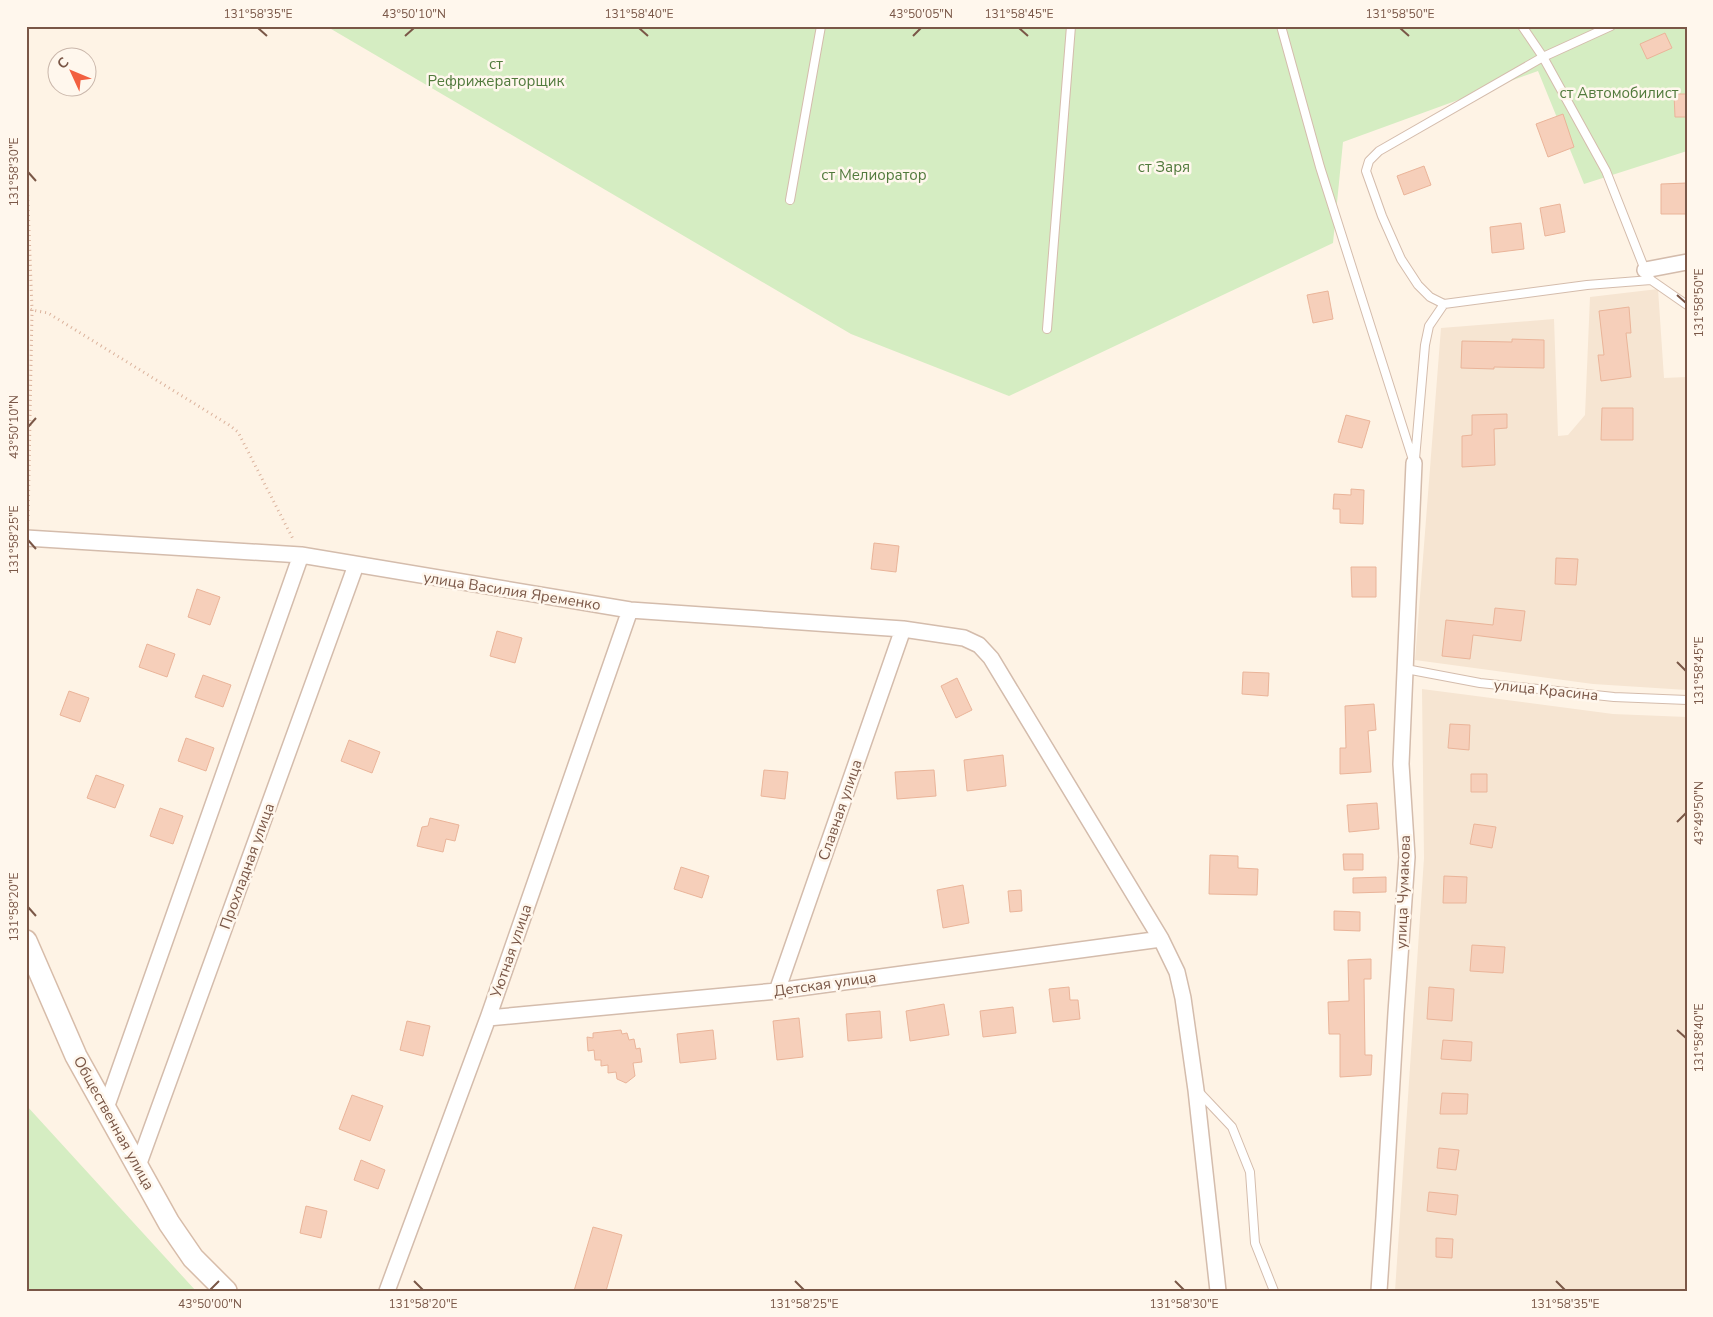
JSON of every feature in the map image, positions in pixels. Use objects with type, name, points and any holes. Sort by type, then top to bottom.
[{"type":"main road","name":"Общественная улица","points":[[26,941],[76,1056],[169,1223],[193,1258],[226,1291]]},
{"type":"street","points":[[1648,275],[1687,262]]},
{"type":"street","name":"улица Чумакова","points":[[1379,1291],[1396,1004],[1407,857],[1401,764],[1414,463]]},
{"type":"street","name":"улица Василия Яременко","points":[[27,539],[301,555],[630,610],[903,629],[964,638],[978,645],[991,658],[1160,939],[1176,972],[1181,990],[1196,1090],[1218,1291]]},
{"type":"street","points":[[106,1108],[301,555]]},
{"type":"street","name":"Прохладная улица","points":[[138,1166],[356,565]]},
{"type":"street","name":"Уютная улица","points":[[387,1291],[488,1018],[630,610]]},
{"type":"street","name":"Славная улица","points":[[777,991],[903,629]]},
{"type":"street","name":"Детская улица","points":[[488,1018],[777,991],[1160,939]]},
{"type":"lane","points":[[790,200],[821,26]]},
{"type":"lane","points":[[1047,329],[1072,26]]},
{"type":"lane","points":[[1281,26],[1320,166],[1414,463]]},
{"type":"lane","points":[[1522,26],[1543,57],[1606,171],[1648,275],[1687,305]]},
{"type":"lane","points":[[1611,26],[1543,57],[1379,151],[1369,161],[1366,171],[1382,216],[1401,259],[1418,286],[1430,297],[1444,304],[1648,275]]},
{"type":"lane","points":[[1414,463],[1425,346],[1429,326],[1444,304]]},
{"type":"lane","name":"улица Красина","points":[[1406,669],[1480,683],[1614,697],[1687,700]]},
{"type":"lane","points":[[1196,1090],[1232,1127],[1250,1172],[1255,1243],[1274,1291]]},
{"type":"path","points":[[26,150],[32,310],[27,539]]},
{"type":"path","points":[[26,307],[32,310],[48,312],[238,432],[301,555]]},
{"type":"shaded area","points":[[1658,289],[1664,378],[1687,377],[1687,690],[1593,684],[1415,660],[1441,328],[1554,319],[1558,436],[1568,435],[1585,415],[1590,297]]},
{"type":"shaded area","points":[[1422,689],[1613,714],[1687,717],[1687,1291],[1395,1291],[1424,858]]},
{"type":"green space","points":[[326,26],[1687,26],[1687,151],[1584,184],[1538,71],[1343,142],[1333,243],[1009,396],[851,334]]},
{"type":"green space","points":[[26,1105],[196,1291],[26,1291]]},
{"type":"building","points":[[1665,33],[1672,48],[1647,59],[1640,44]]},
{"type":"building","points":[[1674,94],[1687,94],[1687,117],[1675,117]]},
{"type":"building","points":[[1563,114],[1574,147],[1548,157],[1536,124]]},
{"type":"building","points":[[1424,166],[1431,185],[1404,195],[1397,176]]},
{"type":"building","points":[[1687,183],[1687,214],[1661,214],[1661,184]]},
{"type":"building","points":[[1560,204],[1565,232],[1545,236],[1540,208]]},
{"type":"building","points":[[1521,223],[1524,249],[1492,253],[1490,227]]},
{"type":"building","points":[[1328,291],[1333,319],[1313,323],[1307,295]]},
{"type":"building","points":[[1629,307],[1631,333],[1626,333],[1631,377],[1601,381],[1598,355],[1604,355],[1599,311]]},
{"type":"building","points":[[1512,339],[1544,340],[1544,368],[1461,368],[1462,341],[1512,342]]},
{"type":"building","points":[[1602,408],[1633,408],[1633,440],[1601,440]]},
{"type":"building","points":[[1507,414],[1507,428],[1494,429],[1495,465],[1462,467],[1462,436],[1472,435],[1472,415]]},
{"type":"building","points":[[1346,415],[1370,421],[1362,448],[1338,442]]},
{"type":"building","points":[[1351,489],[1364,490],[1363,524],[1340,523],[1340,509],[1333,509],[1334,494],[1351,495]]},
{"type":"building","points":[[874,543],[899,546],[896,572],[871,569]]},
{"type":"building","points":[[1556,558],[1578,559],[1576,585],[1555,584]]},
{"type":"building","points":[[1351,567],[1376,567],[1376,597],[1352,597]]},
{"type":"building","points":[[197,589],[220,597],[210,625],[188,617]]},
{"type":"building","points":[[1495,608],[1525,611],[1521,641],[1473,635],[1470,659],[1442,656],[1446,620],[1493,625]]},
{"type":"building","points":[[497,631],[522,638],[515,663],[490,656]]},
{"type":"building","points":[[147,644],[175,654],[167,677],[139,667]]},
{"type":"building","points":[[1243,672],[1269,673],[1268,696],[1242,694]]},
{"type":"building","points":[[203,675],[231,685],[223,707],[195,697]]},
{"type":"building","points":[[957,678],[972,710],[956,718],[941,686]]},
{"type":"building","points":[[69,691],[89,698],[80,722],[60,715]]},
{"type":"building","points":[[1374,704],[1376,730],[1368,731],[1371,772],[1340,774],[1340,748],[1346,748],[1345,706]]},
{"type":"building","points":[[1450,724],[1470,725],[1469,750],[1448,748]]},
{"type":"building","points":[[186,738],[214,748],[206,771],[178,761]]},
{"type":"building","points":[[349,740],[380,752],[372,773],[341,761]]},
{"type":"building","points":[[1003,755],[1006,786],[967,791],[964,760]]},
{"type":"building","points":[[764,770],[788,772],[785,799],[761,796]]},
{"type":"building","points":[[934,770],[936,796],[897,799],[895,772]]},
{"type":"building","points":[[1471,774],[1487,774],[1487,792],[1471,792]]},
{"type":"building","points":[[96,775],[124,785],[115,808],[87,798]]},
{"type":"building","points":[[1377,803],[1379,829],[1349,832],[1347,805]]},
{"type":"building","points":[[160,808],[183,816],[173,844],[150,836]]},
{"type":"building","points":[[430,818],[459,825],[455,841],[446,839],[443,852],[417,846],[422,827],[428,826]]},
{"type":"building","points":[[1474,824],[1496,827],[1492,848],[1470,844]]},
{"type":"building","points":[[1343,854],[1363,854],[1363,870],[1344,870]]},
{"type":"building","points":[[1210,855],[1238,856],[1238,868],[1258,869],[1257,895],[1209,894]]},
{"type":"building","points":[[681,867],[709,876],[702,898],[674,889]]},
{"type":"building","points":[[1444,876],[1467,877],[1466,903],[1443,903]]},
{"type":"building","points":[[1386,877],[1386,892],[1353,893],[1353,878]]},
{"type":"building","points":[[963,885],[969,923],[943,928],[937,890]]},
{"type":"building","points":[[1021,890],[1022,911],[1010,912],[1008,891]]},
{"type":"building","points":[[1334,911],[1360,912],[1360,931],[1334,930]]},
{"type":"building","points":[[1472,945],[1505,947],[1503,973],[1470,971]]},
{"type":"building","points":[[1371,959],[1371,979],[1364,979],[1365,1055],[1372,1055],[1371,1075],[1340,1077],[1340,1034],[1329,1034],[1328,1002],[1349,1001],[1348,960]]},
{"type":"building","points":[[1069,987],[1070,1000],[1078,1000],[1080,1019],[1053,1022],[1049,989]]},
{"type":"building","points":[[1429,987],[1454,989],[1452,1021],[1427,1019]]},
{"type":"building","points":[[944,1004],[949,1035],[910,1041],[906,1011]]},
{"type":"building","points":[[1013,1007],[1016,1033],[983,1037],[980,1011]]},
{"type":"building","points":[[880,1011],[882,1038],[848,1041],[846,1014]]},
{"type":"building","points":[[799,1018],[803,1057],[777,1060],[773,1021]]},
{"type":"building","points":[[407,1021],[430,1026],[423,1056],[400,1050]]},
{"type":"building","points":[[621,1030],[622,1034],[627,1033],[629,1040],[634,1039],[636,1049],[640,1048],[642,1062],[633,1063],[635,1076],[626,1083],[617,1079],[616,1072],[608,1073],[608,1065],[601,1066],[601,1060],[595,1060],[594,1050],[588,1051],[587,1037],[593,1038],[593,1033]]},
{"type":"building","points":[[713,1030],[716,1059],[680,1063],[677,1034]]},
{"type":"building","points":[[1443,1040],[1472,1042],[1471,1061],[1441,1059]]},
{"type":"building","points":[[1442,1093],[1468,1094],[1467,1114],[1440,1114]]},
{"type":"building","points":[[352,1095],[383,1106],[370,1141],[339,1129]]},
{"type":"building","points":[[1439,1148],[1459,1150],[1456,1170],[1437,1168]]},
{"type":"building","points":[[361,1160],[385,1170],[378,1189],[354,1180]]},
{"type":"building","points":[[1429,1192],[1458,1195],[1456,1215],[1427,1211]]},
{"type":"building","points":[[306,1206],[327,1211],[321,1238],[300,1233]]},
{"type":"building","points":[[593,1227],[622,1235],[606,1291],[574,1291]]},
{"type":"building","points":[[1436,1238],[1453,1239],[1452,1258],[1436,1257]]},
{"type":"park label","name":"ст Рефрижераторщик","points":[[496,72]]},
{"type":"park label","name":"ст Автомобилист","points":[[1619,93]]},
{"type":"park label","name":"ст Заря","points":[[1164,167]]},
{"type":"park label","name":"ст Мелиоратор","points":[[874,175]]}]
